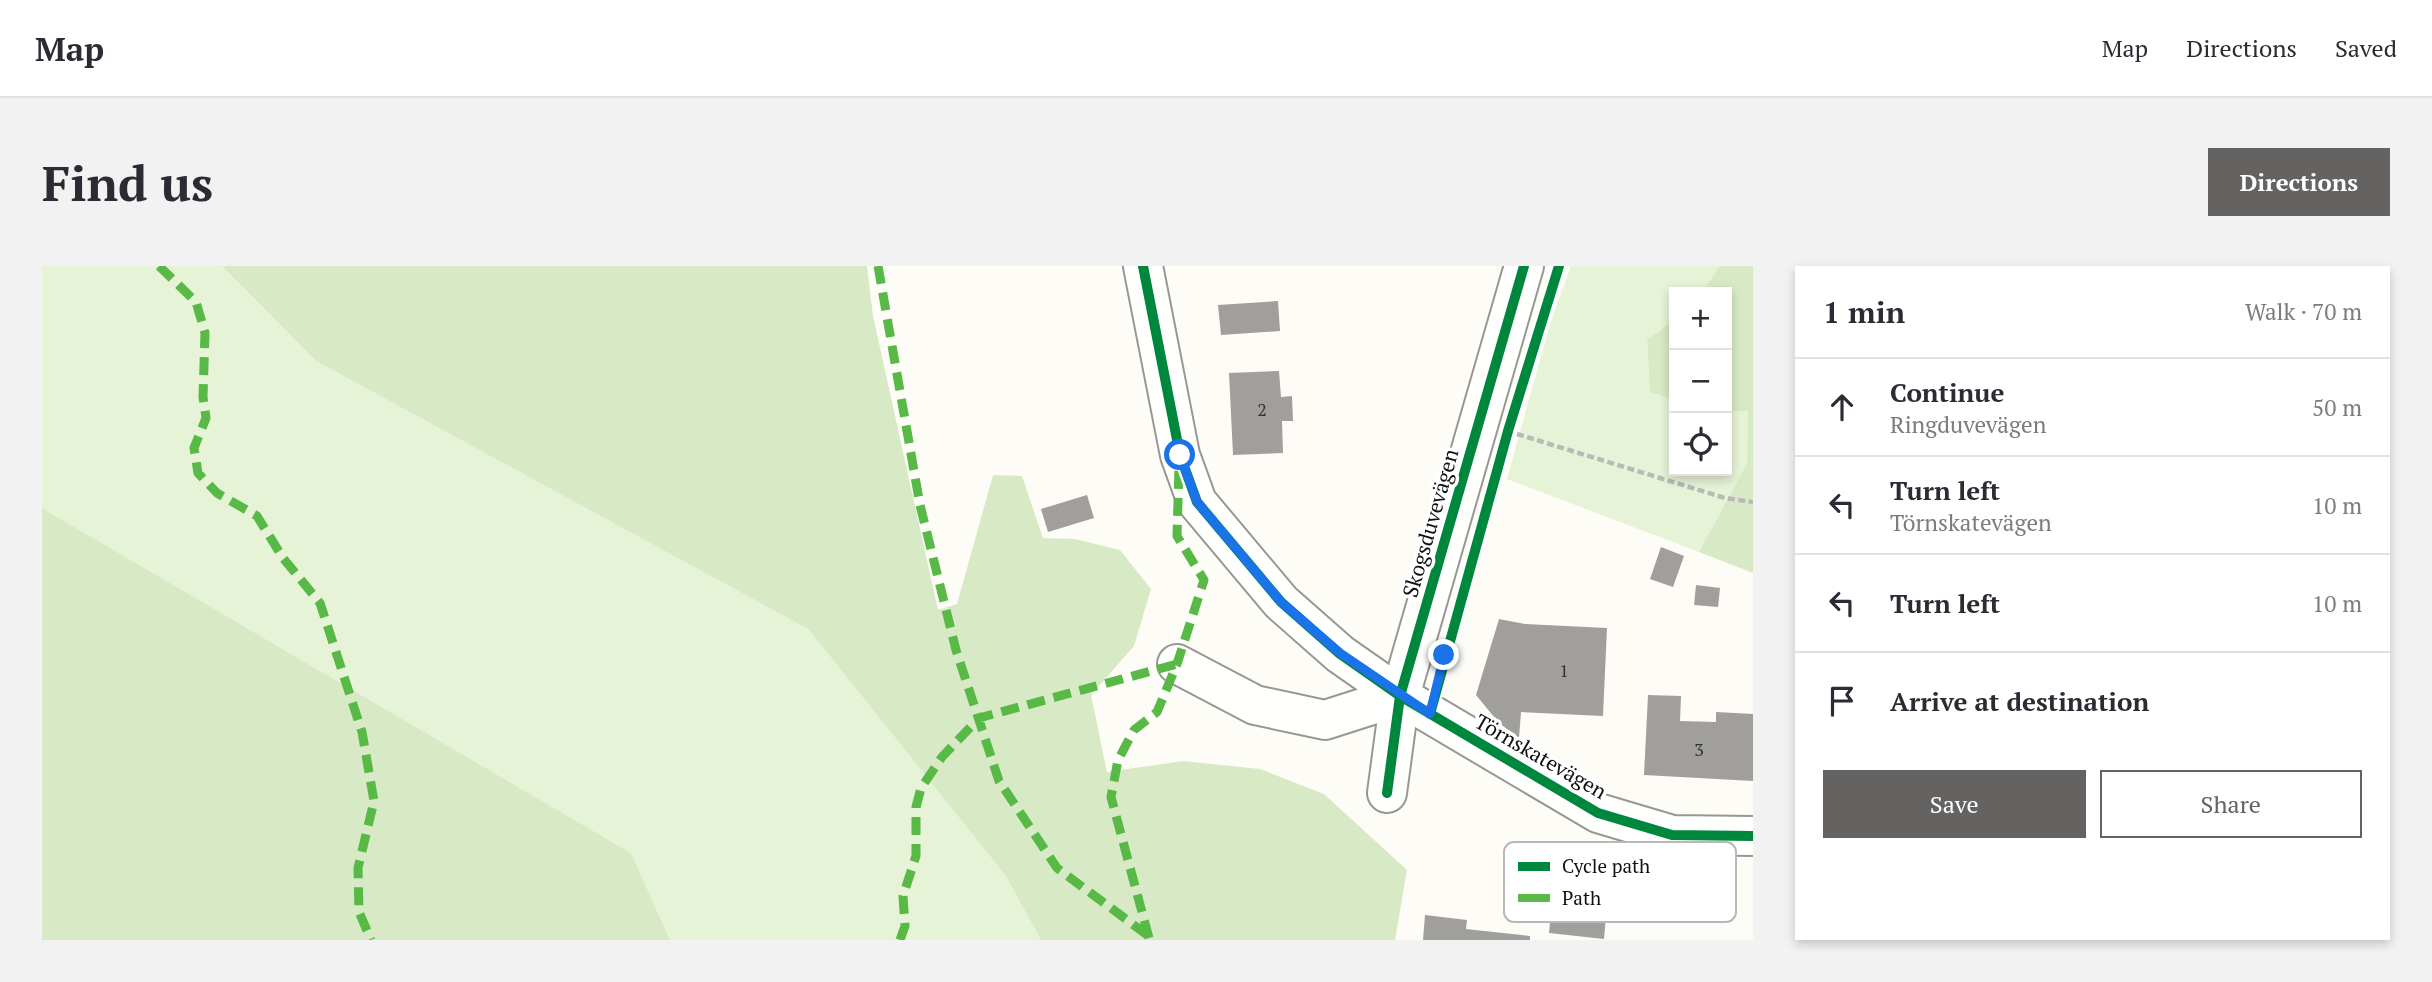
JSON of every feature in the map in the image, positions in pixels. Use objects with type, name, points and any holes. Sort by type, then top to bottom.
[{"type":"street","name":"Törnskatevägen","points":[[1143,266],[1180,455],[1197,502],[1281,602],[1340,653],[1400,696],[1598,813],[1672,835],[1753,836]]},
{"type":"street","name":"Skogsduvevägen","points":[[1387,793],[1400,696],[1524,266]]},
{"type":"street","points":[[1177,664],[1255,705],[1325,720],[1400,696]]},
{"type":"path","points":[[1504,444],[1512,418]]},
{"type":"path","points":[[1508,431],[1713,494],[1753,502]]},
{"type":"green space","points":[[42,266],[222,266],[316,361],[808,629],[1005,875],[1041,940],[670,940],[631,853],[42,508]]},
{"type":"green space","points":[[222,266],[867,266],[873,316],[938,610],[957,604],[993,475],[1022,476],[1043,538],[1075,539],[1120,550],[1151,589],[1134,646],[1091,695],[1107,772],[1183,761],[1260,769],[1324,794],[1407,870],[1395,940],[1041,940],[1005,875],[808,629],[316,361]]},
{"type":"green space","points":[[1571,266],[1720,266],[1705,287],[1669,287],[1669,324],[1647,340],[1650,392],[1669,398],[1669,476],[1732,476],[1732,411],[1748,411],[1747,463],[1699,552],[1507,479],[1550,324]]},
{"type":"green space","points":[[1720,266],[1753,266],[1753,573],[1699,552],[1747,463],[1748,411],[1732,411],[1732,287],[1705,287]]},
{"type":"green space","points":[[1669,324],[1669,398],[1650,392],[1647,340]]},
{"type":"green space","points":[[42,508],[631,853],[670,940],[42,940]]},
{"type":"building","points":[[1278,301],[1280,331],[1221,335],[1218,305]]},
{"type":"building","points":[[1279,371],[1281,397],[1292,396],[1293,421],[1282,421],[1283,453],[1233,455],[1229,373]]},
{"type":"building","points":[[1087,495],[1094,518],[1048,532],[1041,509]]},
{"type":"building","points":[[1661,547],[1684,556],[1673,587],[1650,579]]},
{"type":"building","points":[[1696,585],[1720,588],[1718,607],[1694,605]]},
{"type":"building","points":[[1499,619],[1525,624],[1607,628],[1603,716],[1521,712],[1519,738],[1499,723],[1476,695]]},
{"type":"building","points":[[1648,695],[1681,696],[1680,721],[1716,722],[1716,712],[1753,714],[1753,781],[1644,775]]},
{"type":"building","points":[[1425,915],[1467,920],[1466,929],[1530,936],[1530,940],[1423,940]]},
{"type":"building","points":[[1550,922],[1605,922],[1604,939],[1549,933]]},
{"type":"marked path","points":[[159,266],[196,302],[205,333],[203,397],[206,418],[194,448],[198,473],[217,493],[257,516],[283,558],[320,603],[362,732],[374,801],[358,868],[359,912],[371,940]]},
{"type":"marked path","points":[[878,266],[920,505],[956,650],[999,781],[1057,868],[1154,940]]},
{"type":"marked path","points":[[1149,938],[1111,797],[1118,760],[1134,730],[1157,712],[1177,664],[1204,580],[1177,536],[1179,467]]},
{"type":"marked path","points":[[900,940],[905,926],[903,896],[916,856],[916,807],[921,788],[942,757],[979,718],[1177,664]]},
{"type":"cycle path","points":[[1143,266],[1180,455],[1197,502],[1281,602],[1340,654],[1400,696],[1598,813],[1672,835],[1753,836]]},
{"type":"cycle path","points":[[1387,793],[1400,696],[1524,266]]},
{"type":"cycle path","points":[[1430,714],[1508,431],[1559,266]]},
{"type":"route","points":[[1180,455],[1197,502],[1281,602],[1340,653],[1430,714],[1444,655]]}]
